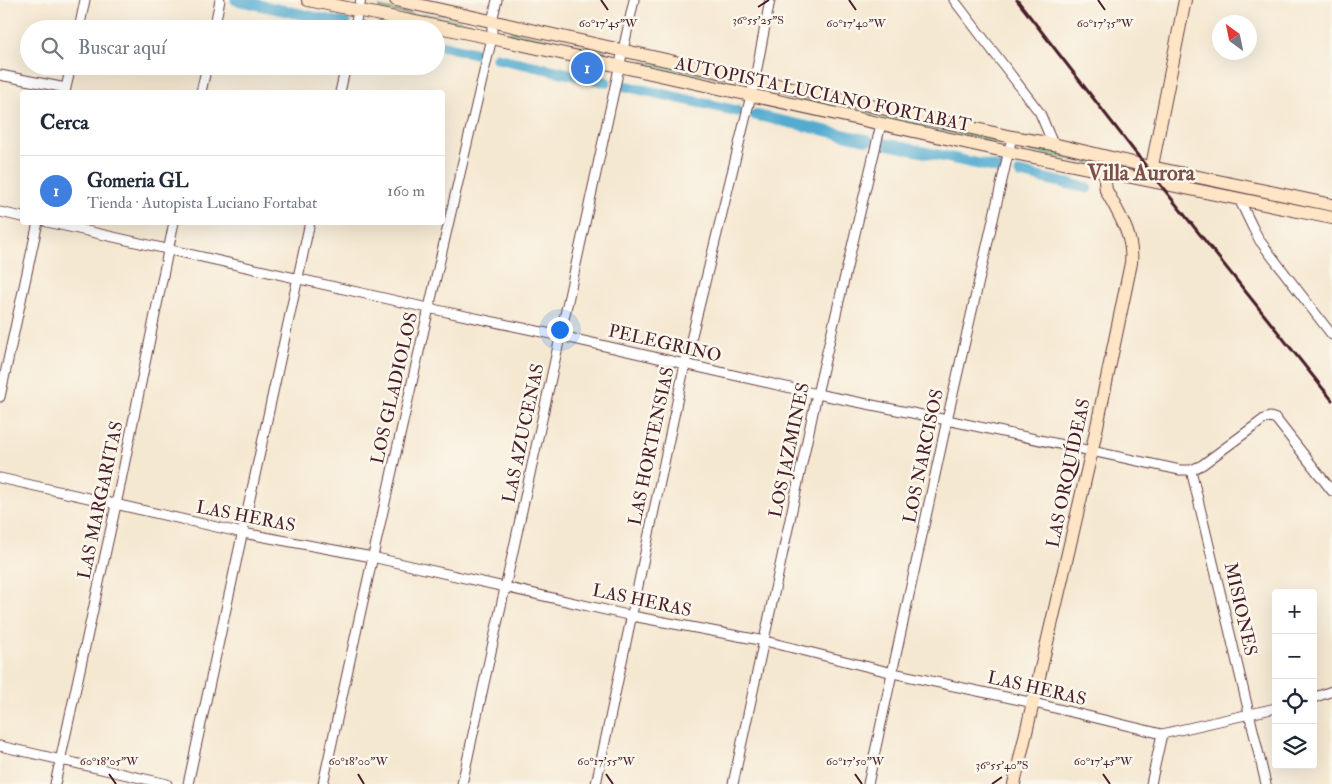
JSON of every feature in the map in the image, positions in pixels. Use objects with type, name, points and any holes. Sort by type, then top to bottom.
[{"type":"main road","name":"AUTOPISTA LUCIANO FORTABAT","points":[[308,0],[360,5],[420,20]]},
{"type":"main road","name":"AUTOPISTA LUCIANO FORTABAT","points":[[396,0],[1012,137],[1053,144],[1151,168],[1332,205]]},
{"type":"main road","points":[[1149,181],[1185,0]]},
{"type":"main road","name":"AUTOPISTA LUCIANO FORTABAT","points":[[445,26],[619,67],[1009,152],[1332,218]]},
{"type":"main road","name":"LAS ORQUÍDEAS","points":[[1014,784],[1092,450],[1132,251],[1130,237],[1106,190],[1107,172]]},
{"type":"street","points":[[80,20],[84,0]]},
{"type":"street","points":[[216,20],[220,0]]},
{"type":"street","name":"LOS GLADIOLOS","points":[[324,784],[372,557],[428,308],[492,38],[492,21],[497,0]]},
{"type":"street","name":"LAS AZUCENAS","points":[[462,784],[634,0]]},
{"type":"street","name":"LAS HORTENSIAS","points":[[596,784],[685,364],[755,79],[770,0]]},
{"type":"street","points":[[954,0],[1040,113],[1053,144]]},
{"type":"street","points":[[356,20],[360,5]]},
{"type":"street","points":[[0,75],[66,90],[69,75]]},
{"type":"street","points":[[201,90],[205,75]]},
{"type":"street","points":[[340,90],[344,75]]},
{"type":"street","name":"LOS JAZMINES","points":[[733,784],[817,394],[881,124]]},
{"type":"street","name":"LOS NARCISOS","points":[[868,784],[947,420],[1012,137]]},
{"type":"street","points":[[1240,200],[1260,241],[1332,335]]},
{"type":"street","points":[[0,212],[20,217]]},
{"type":"street","points":[[0,396],[37,225]]},
{"type":"street","name":"PELEGRINO","points":[[59,225],[817,394],[1092,450],[1180,470],[1191,470]]},
{"type":"street","name":"LAS MARGARITAS","points":[[55,784],[116,505],[173,225]]},
{"type":"street","points":[[188,784],[309,225]]},
{"type":"street","points":[[0,350],[10,352]]},
{"type":"street","points":[[1191,470],[1202,465],[1264,419],[1270,417],[1276,419],[1332,491]]},
{"type":"street","name":"MISIONES","points":[[1191,470],[1266,784]]},
{"type":"street","name":"LAS HERAS","points":[[0,478],[243,533],[372,557],[632,616],[765,641],[893,673],[1034,703],[1162,734],[1272,709]]},
{"type":"street","points":[[1317,697],[1332,692]]},
{"type":"street","points":[[1151,784],[1162,734]]},
{"type":"street","points":[[0,746],[167,784]]},
{"type":"green space","points":[[379,7],[417,15],[427,14],[475,24],[474,29],[445,23],[445,20],[431,20],[379,9]]},
{"type":"green space","points":[[510,31],[606,51],[605,56],[509,35]]},
{"type":"green space","points":[[643,61],[738,82],[738,83],[642,66]]},
{"type":"green space","points":[[772,93],[810,101],[820,100],[1000,140],[999,144]]},
{"type":"green space","points":[[1030,146],[1138,169],[1137,174],[1029,151]]},
{"type":"waterway","points":[[236,0],[328,20]]},
{"type":"waterway","points":[[445,46],[479,54]]},
{"type":"waterway","points":[[497,58],[606,82]]},
{"type":"waterway","points":[[625,86],[737,111]]},
{"type":"waterway","points":[[755,115],[868,140]]},
{"type":"waterway","points":[[886,144],[1002,169]]},
{"type":"waterway","points":[[1020,173],[1087,188]]},
{"type":"railway","points":[[1017,0],[1159,183],[1332,400]]},
{"type":"place","name":"Gomeria GL","points":[[587,68]]},
{"type":"district","name":"Villa Aurora","points":[[1141,172]]}]
